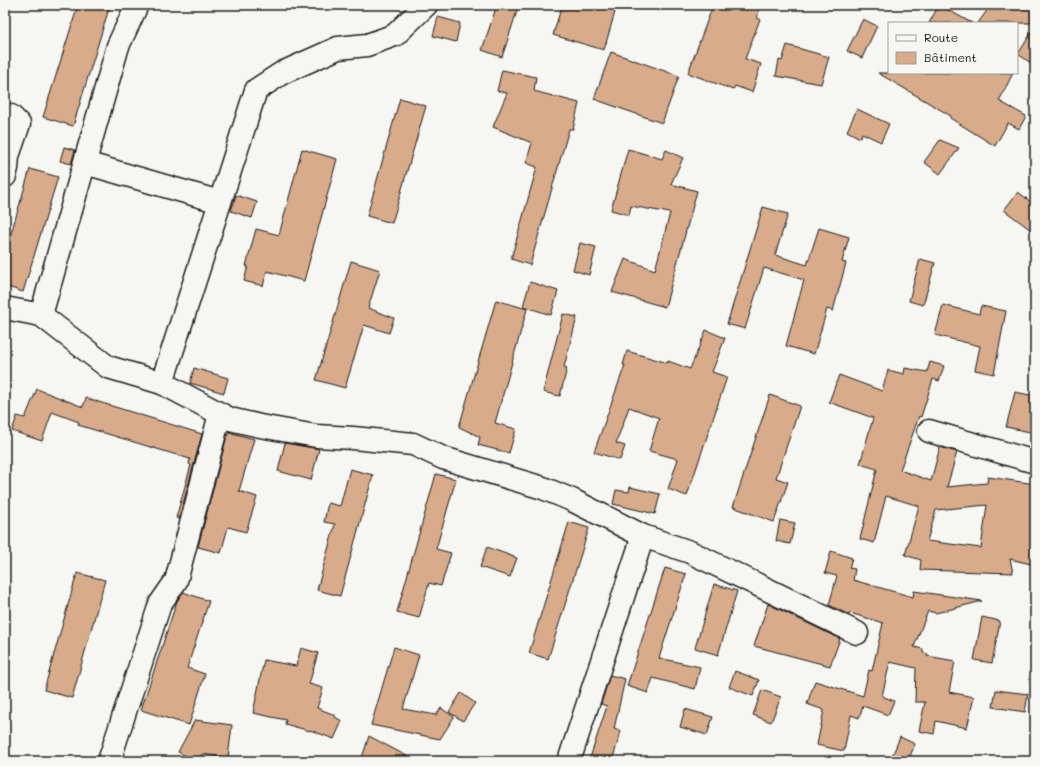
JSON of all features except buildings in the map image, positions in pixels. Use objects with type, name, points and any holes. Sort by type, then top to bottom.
[{"type":"street","points":[[41,315],[118,46],[137,5]]},
{"type":"street","points":[[162,383],[256,90],[282,73],[338,48],[367,45],[395,35],[426,5]]},
{"type":"street","points":[[5,114],[11,116],[19,124],[8,156],[5,176]]},
{"type":"street","points":[[85,162],[220,202]]},
{"type":"street","points":[[5,308],[41,315],[108,367],[162,383],[230,419],[316,436],[413,444],[443,458],[543,488],[572,500],[643,536],[690,552],[856,633]]},
{"type":"street","points":[[109,761],[160,604],[176,581],[220,414]]},
{"type":"street","points":[[929,431],[1035,462]]},
{"type":"street","points":[[569,761],[643,536]]}]
